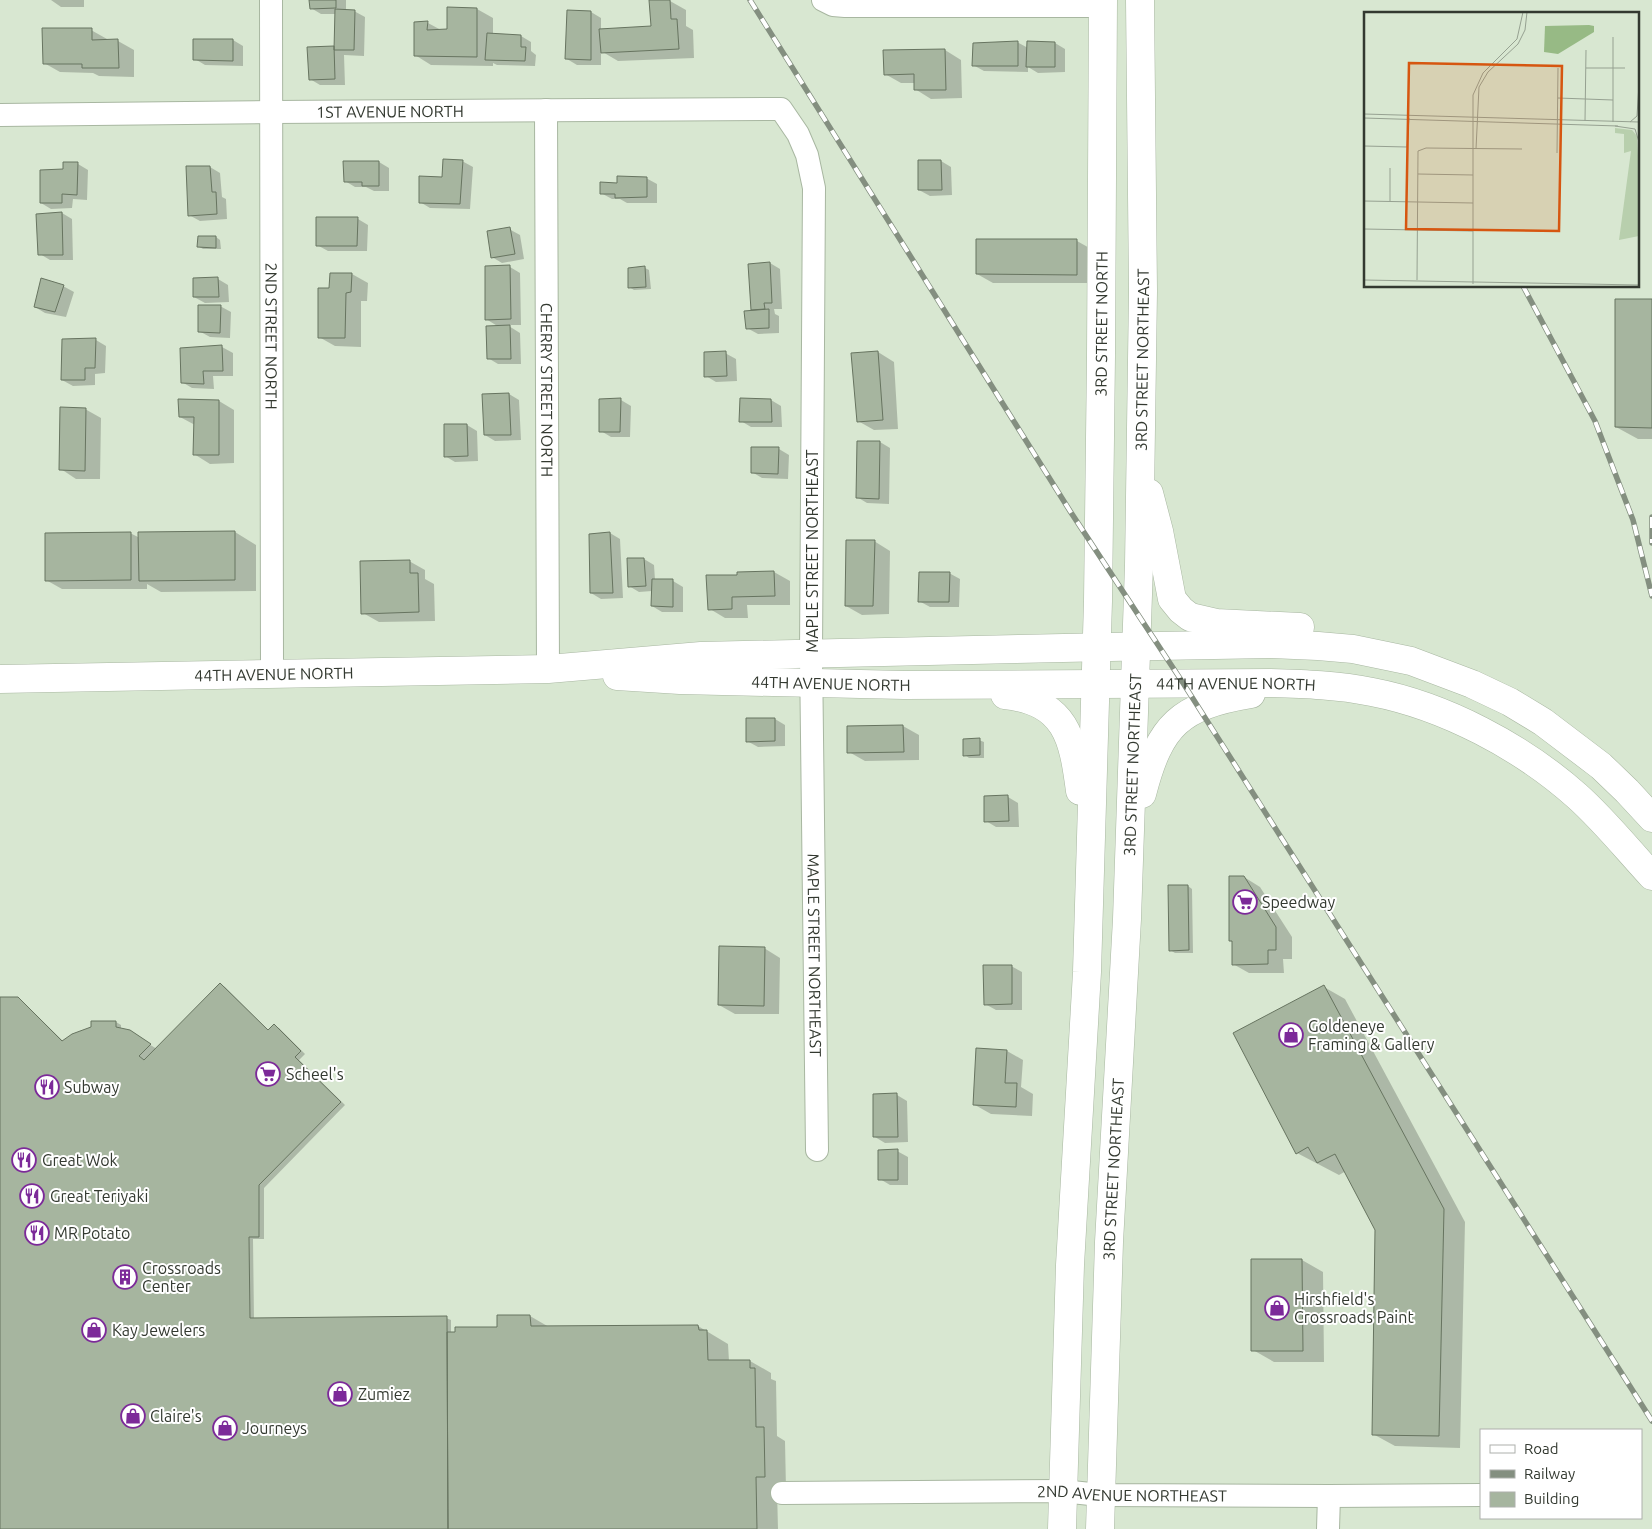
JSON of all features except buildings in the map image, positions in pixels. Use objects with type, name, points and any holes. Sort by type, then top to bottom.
[{"type":"main road","name":"3RD STREET NORTHEAST","points":[[1100,1529],[1109,1224],[1129,877],[1141,466],[1143,291],[1140,0]]},
{"type":"main road","name":"3RD STREET NORTH","points":[[1097,647],[1103,3]]},
{"type":"main road","points":[[1141,466],[1159,531],[1172,599],[1190,617],[1216,623],[1316,628],[1397,639],[1419,647],[1426,652],[1434,669]]},
{"type":"main road","name":"44TH AVENUE NORTH","points":[[0,679],[548,669],[701,656],[1136,646],[1271,644],[1318,646],[1353,649],[1412,661],[1472,684],[1510,702],[1543,722],[1601,766],[1652,818]]},
{"type":"main road","points":[[1062,1529],[1070,1265],[1087,950],[1097,647]]},
{"type":"main road","name":"44TH AVENUE NORTH","points":[[548,669],[633,678],[812,683],[1029,685],[1270,683],[1316,684],[1347,688],[1401,699],[1427,708],[1492,737],[1522,755],[1576,795],[1600,818],[1652,876]]},
{"type":"main road","points":[[871,684],[976,692],[1023,698],[1046,707],[1061,721],[1074,753],[1081,799],[1087,950]]},
{"type":"main road","points":[[1129,877],[1137,822],[1148,772],[1157,747],[1171,726],[1188,713],[1222,700],[1276,691],[1347,688]]},
{"type":"street","name":"2ND STREET NORTH","points":[[272,0],[272,674]]},
{"type":"street","points":[[823,0],[833,6],[1103,3]]},
{"type":"street","name":"1ST AVENUE NORTH","points":[[0,115],[781,109]]},
{"type":"street","name":"MAPLE STREET NORTHEAST","points":[[781,109],[798,134],[807,154],[814,188],[811,654],[816,1150]]},
{"type":"street","name":"CHERRY STREET NORTH","points":[[546,110],[548,669]]},
{"type":"street","name":"2ND AVENUE NORTHEAST","points":[[782,1493],[1062,1491],[1100,1494],[1480,1495]]},
{"type":"street","points":[[1328,1496],[1328,1529]]},
{"type":"railway","points":[[750,0],[1070,511],[1183,683],[1652,1421]]},
{"type":"railway","points":[[1524,288],[1595,421],[1633,520],[1652,596]]},
{"type":"railway","points":[[1652,517],[1652,543]]},
{"type":"place","name":"Speedway","points":[[1245,902]]},
{"type":"place","name":"Goldeneye Framing & Gallery","points":[[1291,1035]]},
{"type":"place","name":"Scheel's","points":[[268,1074]]},
{"type":"place","name":"Subway","points":[[47,1087]]},
{"type":"place","name":"Great Wok","points":[[24,1160]]},
{"type":"place","name":"Great Teriyaki","points":[[32,1196]]},
{"type":"place","name":"MR Potato","points":[[37,1233]]},
{"type":"place","name":"Crossroads Center","points":[[125,1277]]},
{"type":"place","name":"Hirshfield's Crossroads Paint","points":[[1277,1308]]},
{"type":"place","name":"Kay Jewelers","points":[[94,1330]]},
{"type":"place","name":"Zumiez","points":[[340,1394]]},
{"type":"place","name":"Claire's","points":[[133,1416]]},
{"type":"place","name":"Journeys","points":[[225,1428]]}]
